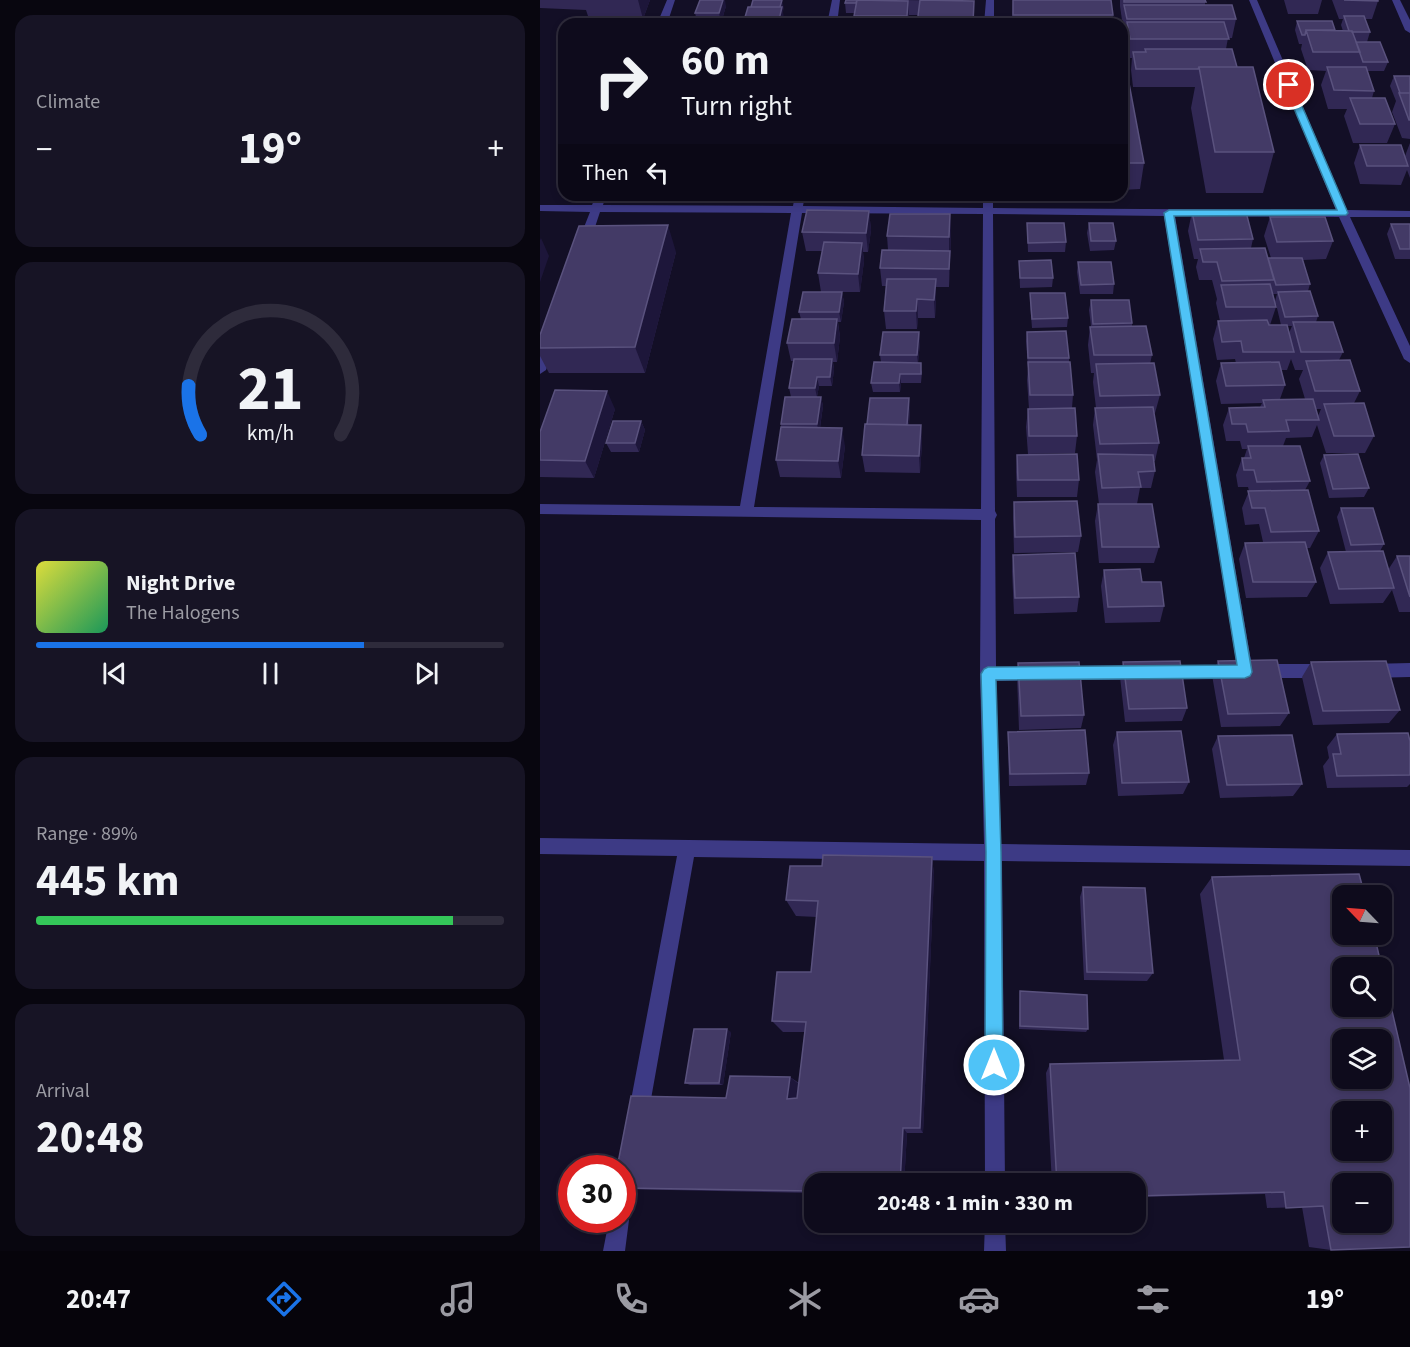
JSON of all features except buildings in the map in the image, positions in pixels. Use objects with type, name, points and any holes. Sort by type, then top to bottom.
[{"type":"street","points":[[664,18],[671,0]]},
{"type":"street","points":[[833,18],[836,0]]},
{"type":"street","points":[[989,18],[990,0]]},
{"type":"street","points":[[1252,0],[1343,213],[1410,359]]},
{"type":"street","points":[[1396,0],[1410,30]]},
{"type":"street","points":[[581,252],[599,201]]},
{"type":"street","points":[[746,512],[799,201]]},
{"type":"street","points":[[988,201],[990,515],[988,674],[993,852],[995,1173]]},
{"type":"street","points":[[540,208],[1410,214]]},
{"type":"street","points":[[1169,213],[1245,672]]},
{"type":"street","points":[[540,370],[555,327]]},
{"type":"street","points":[[540,509],[990,515]]},
{"type":"street","points":[[988,674],[1410,670]]},
{"type":"street","points":[[540,846],[1410,858]]},
{"type":"street","points":[[635,1131],[687,848]]},
{"type":"street","points":[[614,1251],[617,1233]]},
{"type":"street","points":[[995,1233],[995,1251]]},
{"type":"route","points":[[994,1065],[993,852],[988,674],[1245,672],[1169,213],[1343,213],[1289,85]]}]
